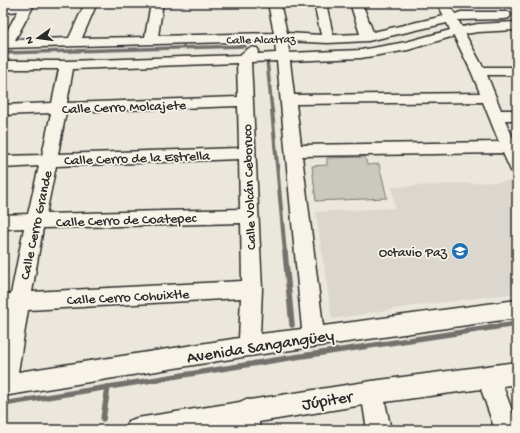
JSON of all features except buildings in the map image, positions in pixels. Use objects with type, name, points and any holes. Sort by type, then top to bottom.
[{"type":"street","points":[[74,42],[91,3]]},
{"type":"street","points":[[151,41],[157,3]]},
{"type":"street","points":[[274,3],[274,38],[282,57],[313,336]]},
{"type":"street","points":[[320,3],[328,40]]},
{"type":"street","points":[[356,3],[368,37]]},
{"type":"street","points":[[443,3],[478,71],[517,167]]},
{"type":"street","points":[[3,9],[28,5]]},
{"type":"street","points":[[5,44],[28,5]]},
{"type":"street","name":"Calle Alcatraz","points":[[5,44],[274,38],[328,40],[368,37],[461,16],[517,14]]},
{"type":"street","points":[[3,65],[67,65],[282,57],[382,51],[478,28],[517,26]]},
{"type":"street","points":[[244,58],[274,38]]},
{"type":"street","name":"Calle Volcán Ceboruco","points":[[244,58],[252,289],[249,346]]},
{"type":"street","name":"Calle Cerro Grande","points":[[3,385],[11,303],[49,161],[67,65]]},
{"type":"street","points":[[478,71],[517,71]]},
{"type":"street","points":[[287,100],[489,97]]},
{"type":"street","name":"Calle Cerro Molcajete","points":[[3,110],[245,101]]},
{"type":"street","points":[[496,115],[517,115]]},
{"type":"street","points":[[292,151],[508,147]]},
{"type":"street","name":"Calle Cerro de la Estrella","points":[[3,162],[247,153]]},
{"type":"street","name":"Calle Cerro de Coatepec","points":[[3,222],[249,216]]},
{"type":"street","name":"Calle Cerro Cohuixtle","points":[[11,303],[252,289]]},
{"type":"street","name":"Avenida Sangangüey","points":[[3,385],[313,336],[517,308]]},
{"type":"street","name":"Júpiter","points":[[137,430],[246,421],[372,392],[517,373]]},
{"type":"street","points":[[489,377],[508,430]]},
{"type":"street","points":[[372,392],[379,430]]},
{"type":"shaded area","points":[[365,157],[367,165],[379,164],[387,198],[316,201],[312,166],[327,165],[327,158]]},
{"type":"shaded area","name":"Octavio Paz","points":[[514,181],[517,188],[517,293],[414,306],[332,319],[316,212],[395,208],[392,187]]},
{"type":"waterway","points":[[3,53],[245,46]]},
{"type":"waterway","points":[[267,60],[272,111]]},
{"type":"waterway","points":[[272,110],[285,253]]},
{"type":"waterway","points":[[285,252],[292,325]]},
{"type":"waterway","points":[[108,387],[295,357],[517,324]]},
{"type":"waterway","points":[[3,404],[108,387]]},
{"type":"waterway","points":[[103,419],[108,387]]},
{"type":"place","name":"Octavio Paz","points":[[460,251]]}]
